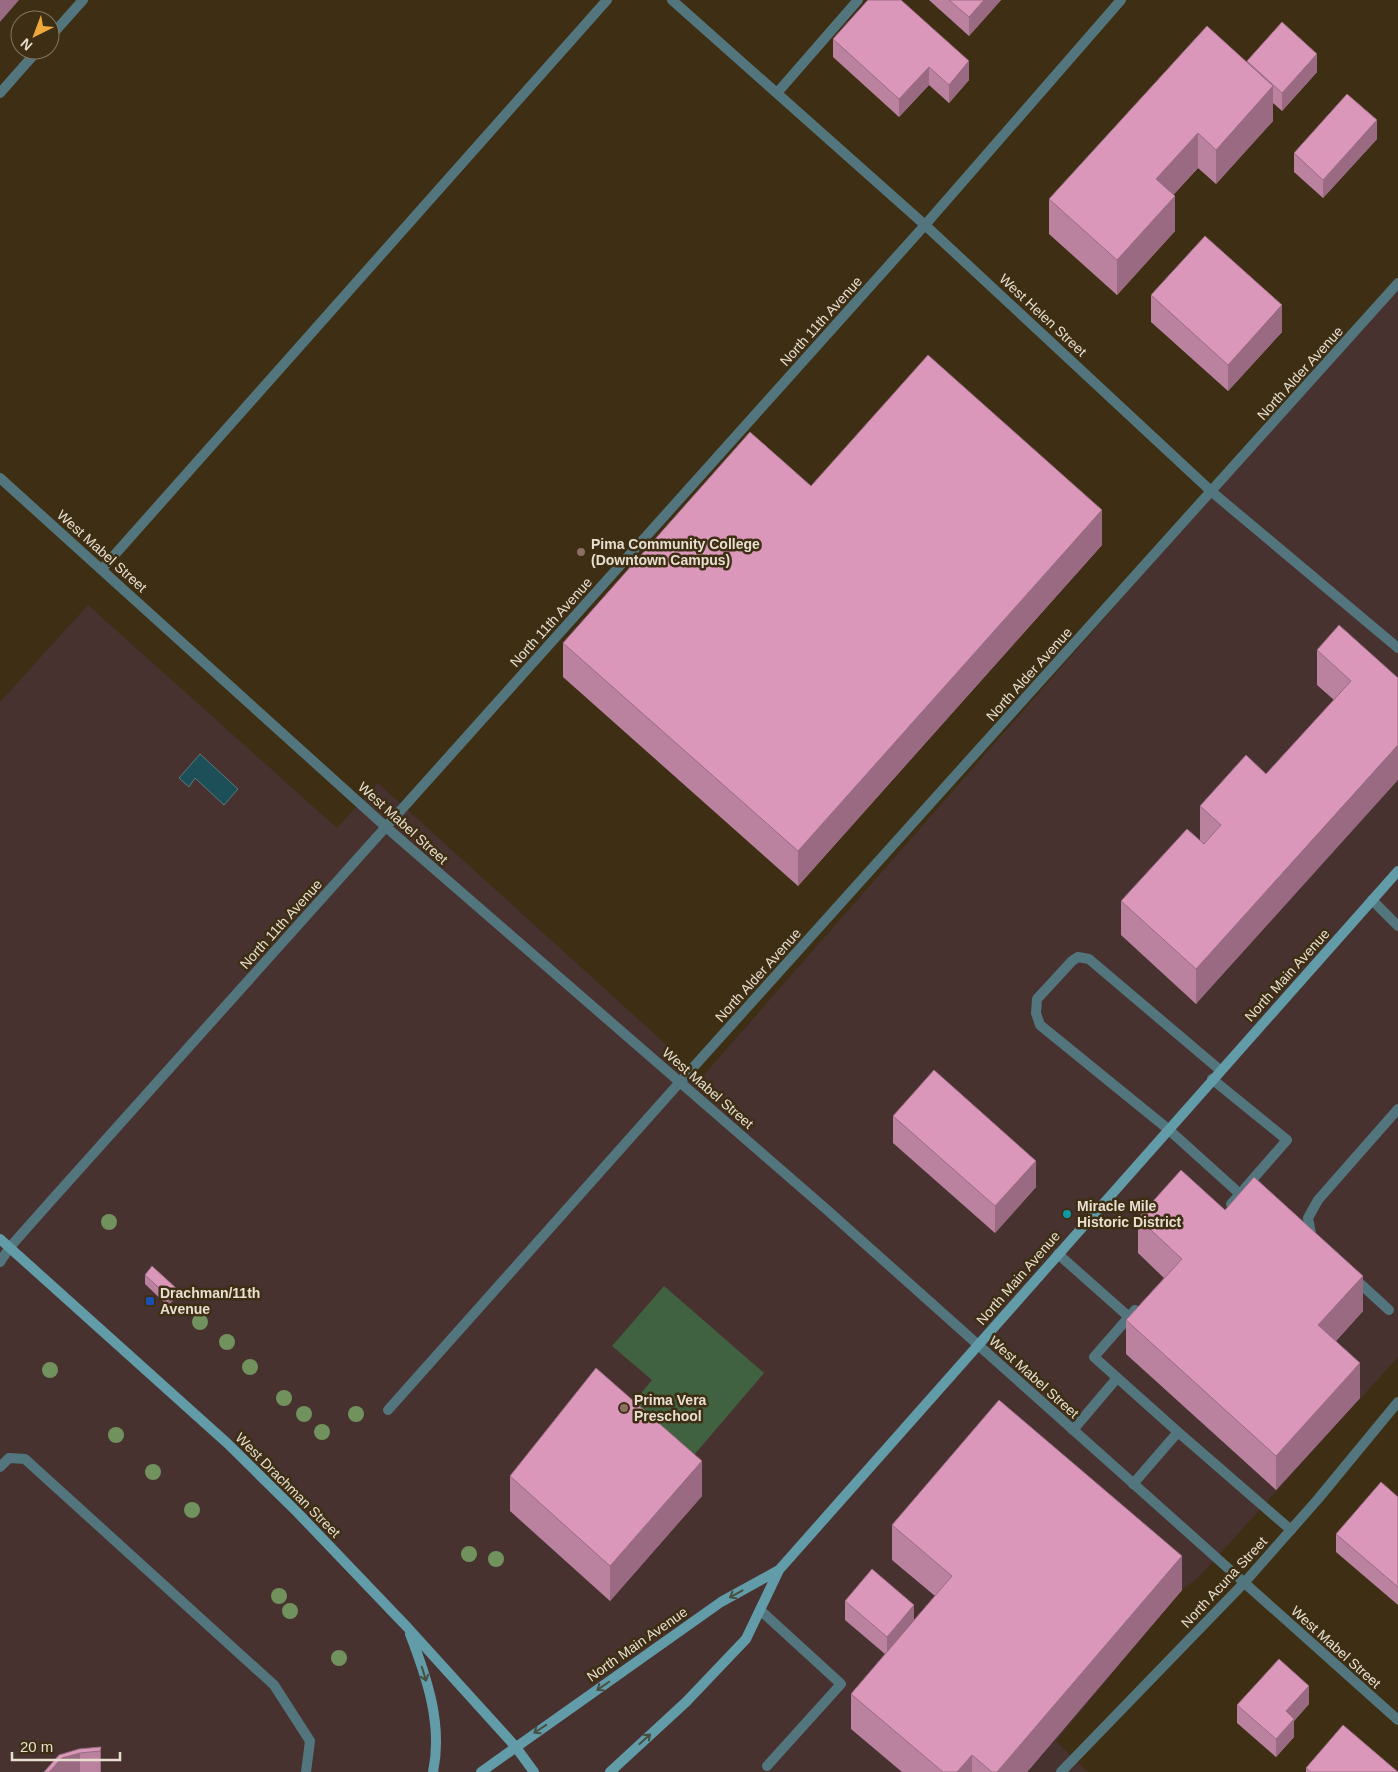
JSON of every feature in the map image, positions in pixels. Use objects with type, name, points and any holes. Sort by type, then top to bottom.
[{"type":"main road","name":"North Main Avenue","points":[[610,1772],[686,1702],[746,1639],[779,1570],[1398,871]]},
{"type":"main road","name":"West Drachman Street","points":[[0,1239],[228,1443],[298,1512],[408,1628],[515,1746],[534,1772]]},
{"type":"main road","name":"North Main Avenue","points":[[481,1772],[515,1746],[721,1602],[779,1570]]},
{"type":"main road","points":[[408,1628],[434,1705],[437,1755],[433,1772]]},
{"type":"street","points":[[60,26],[83,0]]},
{"type":"street","points":[[102,569],[607,0]]},
{"type":"street","name":"West Helen Street","points":[[672,0],[925,225],[1212,492],[1398,648]]},
{"type":"street","points":[[777,93],[858,0]]},
{"type":"street","name":"North 11th Avenue","points":[[0,1262],[10,1247],[925,225],[1121,0]]},
{"type":"street","points":[[0,93],[29,60]]},
{"type":"street","name":"North Alder Avenue","points":[[388,1410],[1398,283]]},
{"type":"street","name":"West Mabel Street","points":[[0,478],[386,827],[680,1082],[1398,1720]]},
{"type":"street","points":[[1372,900],[1398,926]]},
{"type":"street","points":[[1220,1070],[1089,959],[1078,957],[1072,961],[1037,999],[1036,1013],[1040,1025],[1168,1129],[1240,1194]]},
{"type":"street","points":[[1212,1079],[1287,1140],[1221,1215]]},
{"type":"street","points":[[1318,1245],[1311,1238],[1308,1218],[1318,1200],[1398,1108]]},
{"type":"street","points":[[1058,1254],[1129,1318]]},
{"type":"street","points":[[1346,1271],[1389,1310]]},
{"type":"street","points":[[1140,1304],[1094,1356],[1291,1530]]},
{"type":"street","points":[[1073,1430],[1117,1378]]},
{"type":"street","name":"North Acuna Street","points":[[1061,1772],[1244,1583],[1398,1402]]},
{"type":"street","points":[[1133,1484],[1178,1432]]},
{"type":"street","points":[[0,1467],[9,1458],[25,1459],[274,1685],[310,1741],[306,1772]]},
{"type":"street","points":[[760,1610],[841,1684],[768,1766]]},
{"type":"shaded area","points":[[1398,278],[1398,1357],[1199,1577],[1182,1590],[1056,1741],[1088,1772],[0,1772],[0,702],[88,605],[337,828],[378,783],[702,1077],[1209,499]]},
{"type":"green space","points":[[664,1286],[764,1373],[694,1455],[634,1402],[652,1380],[612,1346]]},
{"type":"water","points":[[200,754],[238,789],[224,805],[195,778],[189,787],[179,778]]},
{"type":"building","points":[[868,0],[901,0],[969,61],[949,85],[929,67],[899,99],[833,39]]},
{"type":"building","points":[[949,0],[984,0],[969,17]]},
{"type":"building","points":[[1282,22],[1317,54],[1282,93],[1247,61]]},
{"type":"building","points":[[1207,26],[1273,86],[1216,150],[1198,133],[1156,179],[1175,196],[1117,260],[1049,199]]},
{"type":"building","points":[[1347,94],[1377,120],[1323,180],[1294,153]]},
{"type":"building","points":[[1205,236],[1282,305],[1228,365],[1151,295]]},
{"type":"building","points":[[928,355],[1102,510],[798,851],[563,643],[750,432],[811,486]]},
{"type":"building","points":[[1339,625],[1398,678],[1398,745],[1196,969],[1121,901],[1187,829],[1204,844],[1221,825],[1200,806],[1246,755],[1266,774],[1351,681],[1317,650]]},
{"type":"building","points":[[934,1070],[1036,1161],[995,1206],[893,1116]]},
{"type":"building","points":[[1181,1170],[1225,1210],[1254,1177],[1363,1276],[1318,1325],[1360,1363],[1276,1456],[1126,1320],[1182,1259],[1138,1218]]},
{"type":"building","points":[[152,1266],[176,1288],[168,1296],[145,1275]]},
{"type":"building","points":[[596,1368],[702,1461],[610,1566],[510,1476]]},
{"type":"building","points":[[999,1400],[1182,1556],[997,1772],[992,1772],[972,1755],[957,1772],[943,1772],[851,1694],[952,1576],[892,1525]]},
{"type":"building","points":[[1381,1482],[1398,1497],[1398,1587],[1336,1534]]},
{"type":"building","points":[[872,1569],[914,1605],[887,1637],[845,1601]]},
{"type":"building","points":[[1279,1659],[1309,1686],[1286,1711],[1294,1719],[1276,1739],[1237,1705]]},
{"type":"building","points":[[1343,1725],[1398,1772],[1311,1772],[1306,1768]]},
{"type":"building","points":[[101,1747],[100,1751],[80,1753],[62,1758],[49,1772],[44,1772],[59,1755],[79,1749]]},
{"type":"place","name":"Pima Community College (Downtown Campus)","points":[[581,552]]},
{"type":"place","name":"Miracle Mile Historic District","points":[[1067,1214]]},
{"type":"place","name":"Drachman/11th Avenue","points":[[150,1301]]},
{"type":"place","name":"Prima Vera Preschool","points":[[624,1408]]}]
